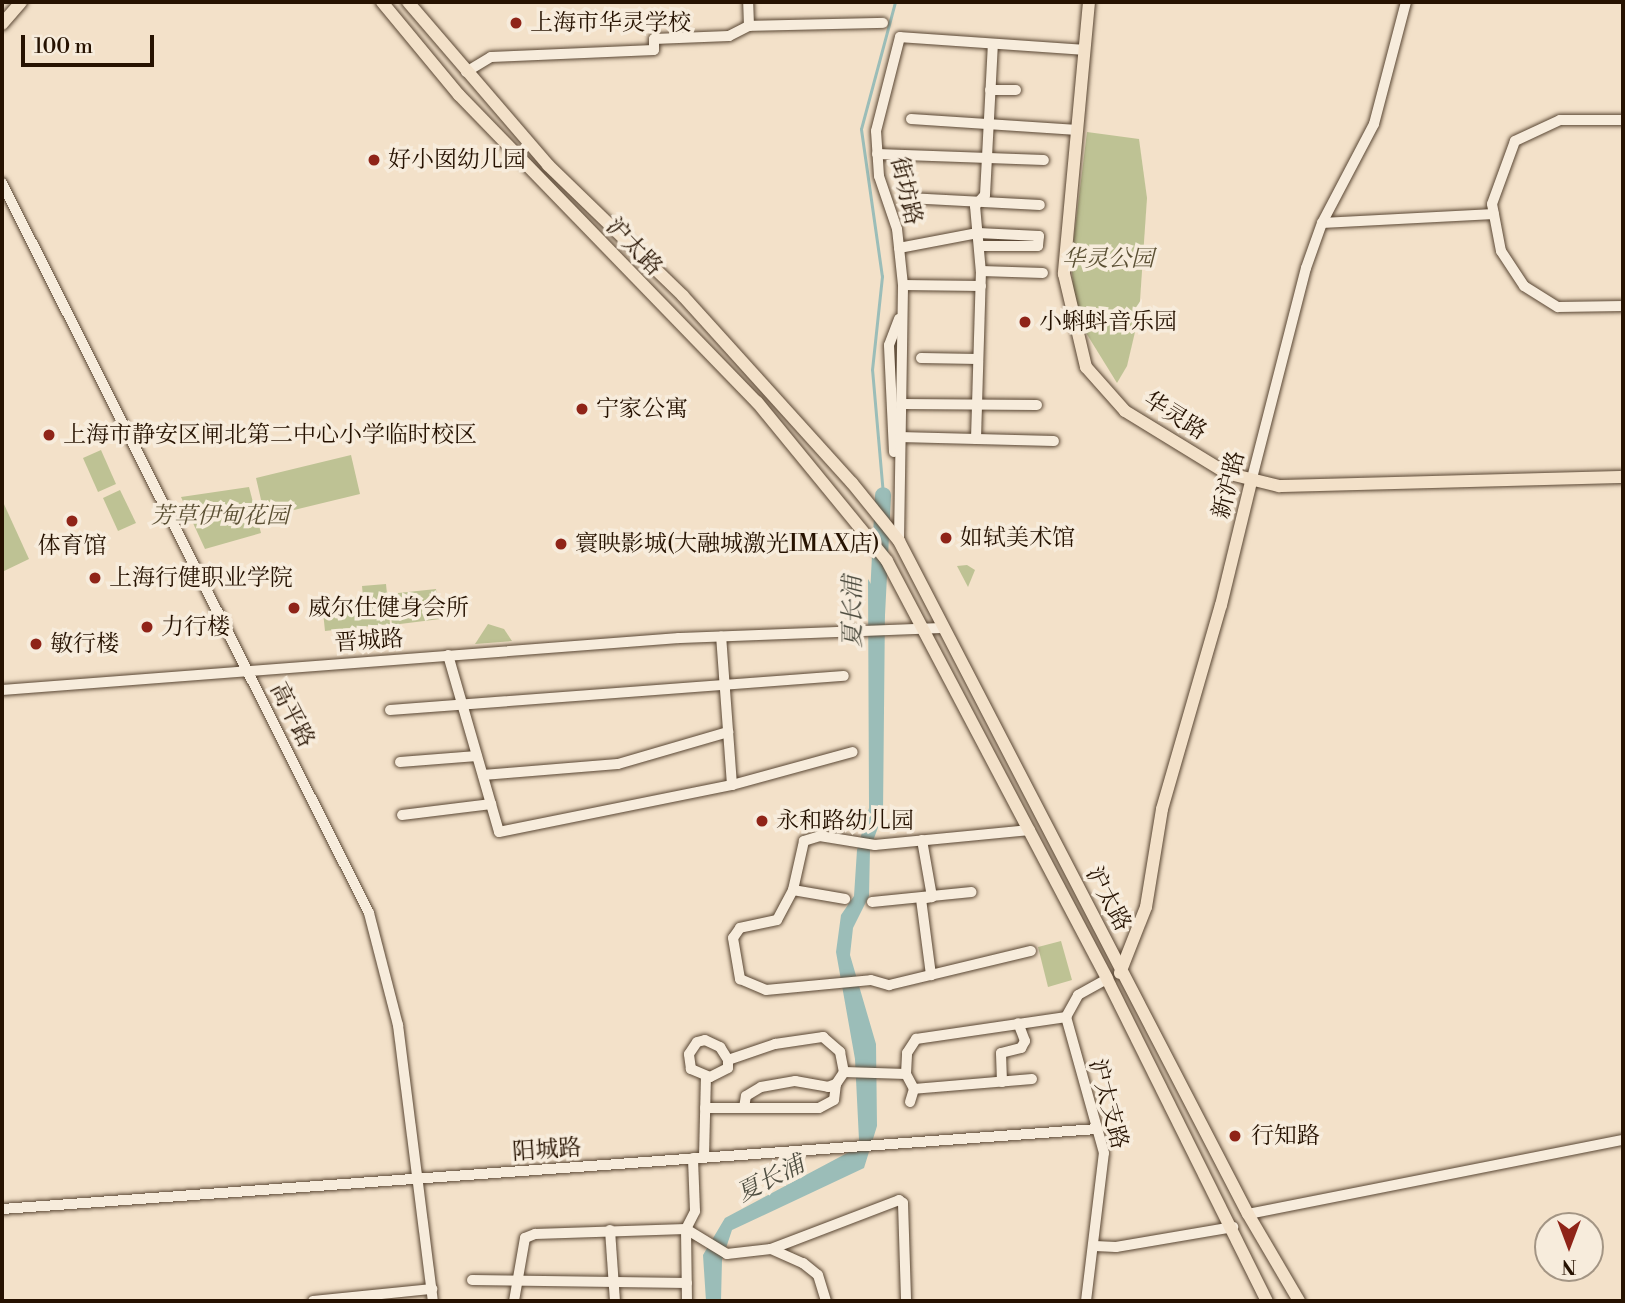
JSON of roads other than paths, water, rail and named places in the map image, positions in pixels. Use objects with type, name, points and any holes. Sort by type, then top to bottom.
[{"type":"main road","points":[[2,24],[21,2]]},
{"type":"main road","name":"沪太路","points":[[382,2],[459,95],[757,402],[887,561],[1107,979],[1269,1301]]},
{"type":"main road","name":"沪太路","points":[[408,2],[548,165],[683,296],[866,499],[899,541],[1248,1214],[1297,1301]]},
{"type":"main road","name":"华灵路","points":[[1089,2],[1064,274],[1086,367],[1125,411],[1226,473],[1251,482],[1279,486],[1623,477]]},
{"type":"main road","name":"新沪路","points":[[1123,972],[1146,906],[1162,809],[1221,605],[1251,482]]},
{"type":"main road","points":[[1107,979],[1123,972]]},
{"type":"street","points":[[748,2],[749,26]]},
{"type":"street","name":"新沪路","points":[[1251,482],[1306,268],[1322,223],[1374,124],[1406,2]]},
{"type":"street","points":[[466,72],[491,57],[654,50],[654,39],[729,36],[749,26],[883,23]]},
{"type":"street","name":"街坊路","points":[[899,541],[902,504],[898,466],[901,404],[899,318],[903,285],[899,248],[877,154],[876,131],[900,37],[1085,50]]},
{"type":"street","points":[[976,439],[981,271],[975,206],[985,195],[993,44]]},
{"type":"street","points":[[990,90],[1016,90]]},
{"type":"street","points":[[911,119],[1077,130]]},
{"type":"street","points":[[1623,120],[1560,120],[1516,141],[1492,204],[1500,251],[1524,286],[1558,307],[1623,306]]},
{"type":"street","points":[[877,154],[1044,160]]},
{"type":"street","name":"高平路","points":[[2,183],[369,913],[398,1025],[433,1301]]},
{"type":"street","points":[[908,198],[1040,205]]},
{"type":"street","points":[[1322,223],[1494,214]]},
{"type":"street","points":[[899,248],[978,233],[1039,236],[1038,246],[979,246]]},
{"type":"street","points":[[981,271],[1043,273]]},
{"type":"street","points":[[903,285],[981,286]]},
{"type":"street","points":[[898,466],[891,417],[889,345],[899,318]]},
{"type":"street","points":[[920,358],[978,359]]},
{"type":"street","points":[[901,404],[1037,405]]},
{"type":"street","points":[[899,437],[1054,441]]},
{"type":"street","points":[[923,627],[943,628]]},
{"type":"street","name":"晋城路","points":[[2,690],[247,669],[721,636],[923,627]]},
{"type":"street","points":[[721,636],[732,785]]},
{"type":"street","points":[[448,655],[499,832],[732,785],[853,752]]},
{"type":"street","points":[[390,710],[724,682],[844,676]]},
{"type":"street","points":[[483,775],[618,764],[728,732]]},
{"type":"street","points":[[400,762],[477,756]]},
{"type":"street","points":[[402,815],[491,804]]},
{"type":"street","points":[[1030,830],[875,845],[856,845],[820,836],[804,841],[793,890],[778,920],[740,928],[733,938],[740,979],[766,990],[859,981],[889,985],[1031,951]]},
{"type":"street","points":[[922,840],[932,897]]},
{"type":"street","points":[[793,890],[845,899]]},
{"type":"street","points":[[872,902],[972,892]]},
{"type":"street","points":[[920,899],[931,975]]},
{"type":"street","points":[[910,1102],[914,1089],[906,1074],[907,1053],[916,1039],[1066,1017],[1078,995],[1107,979]]},
{"type":"street","name":"沪太支路","points":[[1066,1017],[1104,1161],[1086,1301]]},
{"type":"street","points":[[1002,1082],[1001,1053],[1021,1048],[1025,1041],[1018,1023]]},
{"type":"street","points":[[728,1060],[775,1044],[823,1037],[840,1052],[848,1072]]},
{"type":"street","points":[[697,1042],[714,1042],[728,1060],[729,1068],[722,1074],[706,1076],[691,1069],[689,1061],[697,1042]]},
{"type":"street","points":[[705,1108],[819,1108],[834,1100],[836,1084],[848,1072],[906,1074]]},
{"type":"street","points":[[687,1301],[686,1229],[695,1211],[706,1076]]},
{"type":"street","points":[[914,1089],[1032,1079]]},
{"type":"street","points":[[744,1108],[751,1091],[773,1084],[836,1084]]},
{"type":"street","name":"阳城路","points":[[2,1209],[1096,1129]]},
{"type":"street","points":[[1248,1214],[1623,1140]]},
{"type":"street","points":[[514,1301],[515,1282],[525,1238],[610,1230],[686,1229],[727,1254],[771,1249],[899,1200],[903,1203],[906,1301]]},
{"type":"street","points":[[1095,1246],[1116,1247],[1233,1227]]},
{"type":"street","points":[[610,1230],[615,1301]]},
{"type":"street","points":[[771,1249],[818,1275],[827,1301]]},
{"type":"street","points":[[472,1280],[687,1283]]},
{"type":"street","points":[[313,1301],[347,1300],[432,1289]]},
{"type":"water","points":[[868,579],[885,608],[883,814],[870,849],[869,896],[853,928],[850,955],[876,1044],[877,1126],[864,1168],[732,1230],[722,1260],[721,1301],[706,1301],[703,1255],[725,1218],[851,1151],[859,1140],[855,1059],[836,952],[841,915],[854,896],[857,850],[869,808]]},
{"type":"waterway","name":"夏长浦","points":[[883,495],[872,370],[882,277],[861,129],[895,2]]},
{"type":"waterway","name":"夏长浦","points":[[877,615],[883,495]]},
{"type":"place","name":"上海市华灵学校","points":[[516,23]]},
{"type":"place","name":"好小囡幼儿园","points":[[374,160]]},
{"type":"place","name":"小蝌蚪音乐园","points":[[1025,322]]},
{"type":"place","name":"宁家公寓","points":[[582,409]]},
{"type":"place","name":"上海市静安区闸北第二中心小学临时校区","points":[[49,435]]},
{"type":"place","name":"体育馆","points":[[72,521]]},
{"type":"place","name":"如轼美术馆","points":[[946,538]]},
{"type":"place","name":"寰映影城(大融城激光IMAX店)","points":[[561,544]]},
{"type":"place","name":"上海行健职业学院","points":[[95,578]]},
{"type":"place","name":"威尔仕健身会所","points":[[294,608]]},
{"type":"place","name":"力行楼","points":[[147,627]]},
{"type":"place","name":"敏行楼","points":[[36,644]]},
{"type":"place","name":"永和路幼儿园","points":[[762,821]]},
{"type":"place","name":"行知路","points":[[1235,1136]]},
{"type":"park label","name":"华灵公园","points":[[1108,259]]},
{"type":"park label","name":"芳草伊甸花园","points":[[220,516]]}]
